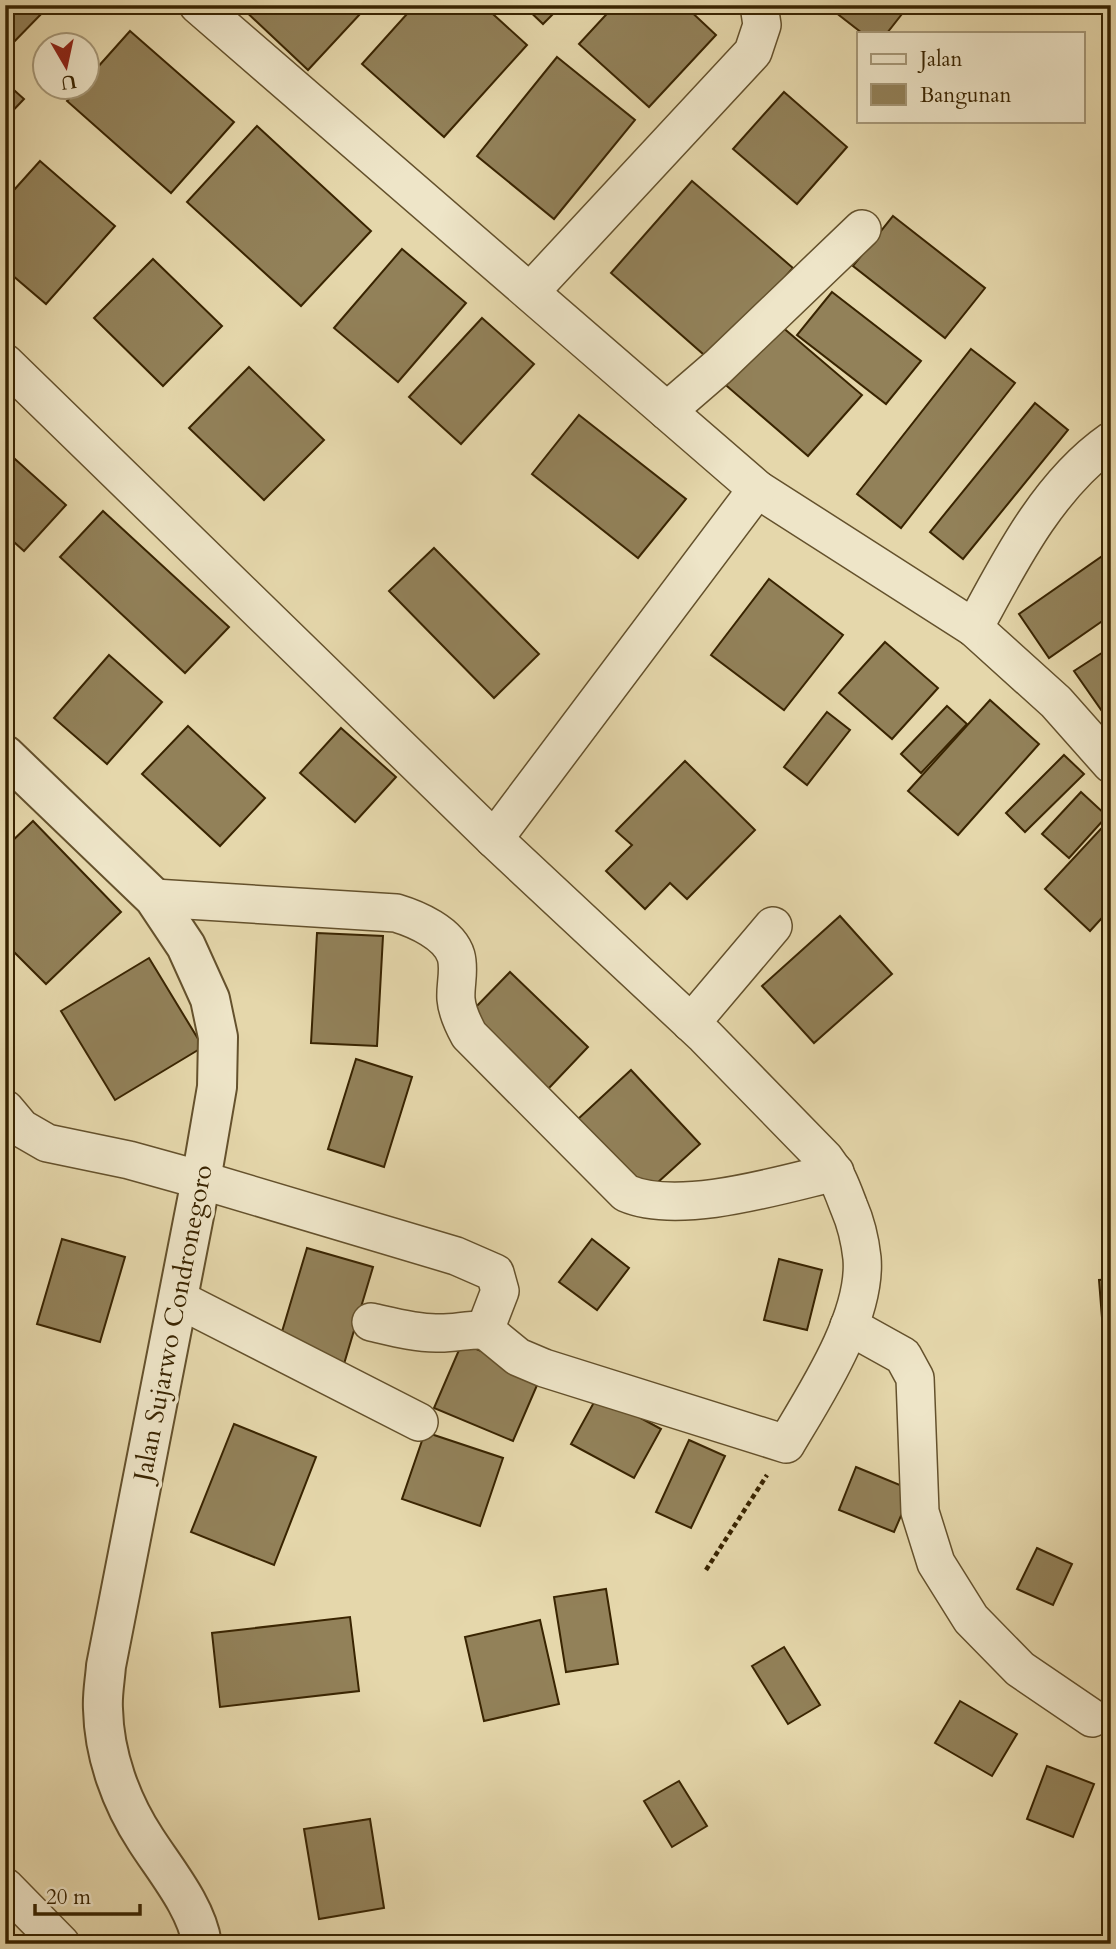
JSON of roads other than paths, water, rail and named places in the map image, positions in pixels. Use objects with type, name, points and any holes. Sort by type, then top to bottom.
[{"type":"street","points":[[198,5],[757,489],[974,628],[1056,702],[1111,764]]},
{"type":"street","points":[[530,292],[753,52],[762,24],[759,5]]},
{"type":"street","points":[[667,411],[718,367],[862,229]]},
{"type":"street","points":[[5,363],[495,839],[691,1023],[835,1172],[856,1224],[862,1260],[860,1288],[849,1326],[831,1366],[786,1444],[544,1368],[518,1357],[485,1330],[469,1329],[439,1334],[371,1322]]},
{"type":"street","points":[[974,628],[1016,551],[1069,477],[1111,441]]},
{"type":"street","points":[[495,839],[757,489]]},
{"type":"street","name":"Jalan Sujarwo Condronegoro","points":[[5,755],[154,898],[186,947],[210,999],[218,1037],[217,1087],[201,1180],[106,1666],[102,1707],[106,1742],[124,1801],[178,1888],[200,1932],[202,1944]]},
{"type":"street","points":[[154,898],[396,913],[419,920],[438,933],[456,954],[456,999],[460,1017],[469,1035],[626,1192],[638,1198],[699,1200],[741,1194],[835,1172]]},
{"type":"street","points":[[691,1023],[773,926]]},
{"type":"street","points":[[5,1109],[21,1128],[47,1143],[129,1160],[201,1180],[480,1265],[495,1273],[500,1291],[485,1330]]},
{"type":"street","points":[[178,1299],[419,1422]]},
{"type":"street","points":[[849,1326],[903,1356],[915,1378],[920,1513],[936,1563],[971,1619],[1020,1669],[1092,1718]]},
{"type":"street","points":[[5,1887],[61,1944]]}]
